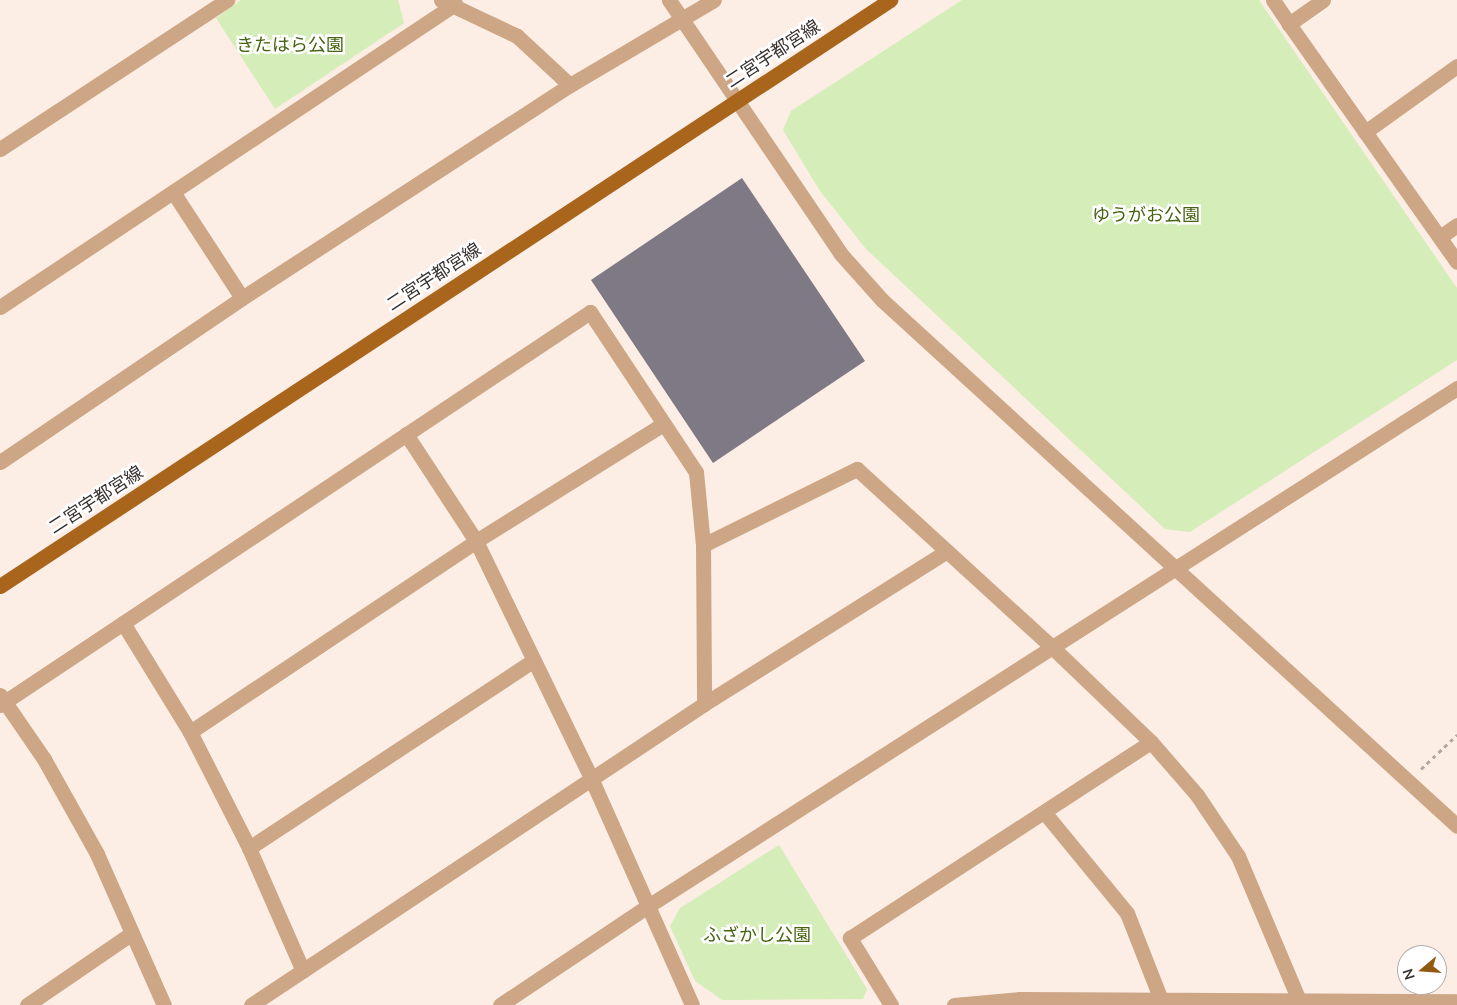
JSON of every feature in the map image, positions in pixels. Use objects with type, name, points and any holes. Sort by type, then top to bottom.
[{"type":"main road","name":"二宮宇都宮線","points":[[0,586],[890,0]]},
{"type":"street","points":[[0,148],[227,0]]},
{"type":"street","points":[[669,0],[840,253],[882,300],[1410,780],[1457,826]]},
{"type":"street","points":[[0,462],[242,298],[570,85],[714,0]]},
{"type":"street","points":[[1273,0],[1457,262]]},
{"type":"street","points":[[1289,24],[1323,0]]},
{"type":"street","points":[[0,307],[173,192],[448,2],[518,36],[570,85]]},
{"type":"street","points":[[1365,132],[1457,66]]},
{"type":"street","points":[[173,192],[242,298]]},
{"type":"street","points":[[1440,238],[1457,226]]},
{"type":"street","points":[[164,1005],[96,854],[49,767],[2,701],[123,623],[590,312],[696,472],[704,545],[704,704]]},
{"type":"street","points":[[500,1005],[648,906],[1457,388]]},
{"type":"street","points":[[190,732],[476,541],[664,424]]},
{"type":"street","points":[[406,434],[476,541],[592,778],[692,1005]]},
{"type":"street","points":[[704,545],[857,469],[1052,647],[1151,742],[1197,795],[1238,856],[1300,1004]]},
{"type":"street","points":[[251,1005],[704,704],[947,551]]},
{"type":"street","points":[[123,623],[190,732],[249,848],[303,971]]},
{"type":"street","points":[[249,848],[534,660]]},
{"type":"street","points":[[891,1005],[850,938],[1151,742]]},
{"type":"street","points":[[1044,812],[1127,912],[1162,1003]]},
{"type":"street","points":[[27,1005],[132,933]]},
{"type":"street","points":[[954,1005],[1021,1002],[1300,1004],[1457,1001]]},
{"type":"path","points":[[1410,780],[1457,735]]},
{"type":"green space","name":"きたはら公園","points":[[241,0],[398,0],[404,23],[275,109],[216,18]]},
{"type":"green space","name":"ゆうがお公園","points":[[962,0],[1259,0],[1457,288],[1457,360],[1190,532],[1165,529],[866,249],[820,191],[783,130],[791,111]]},
{"type":"green space","name":"ふざかし公園","points":[[779,845],[867,989],[863,999],[722,1000],[695,981],[670,926],[680,908]]},
{"type":"building","points":[[742,178],[865,361],[713,463],[591,280]]}]
